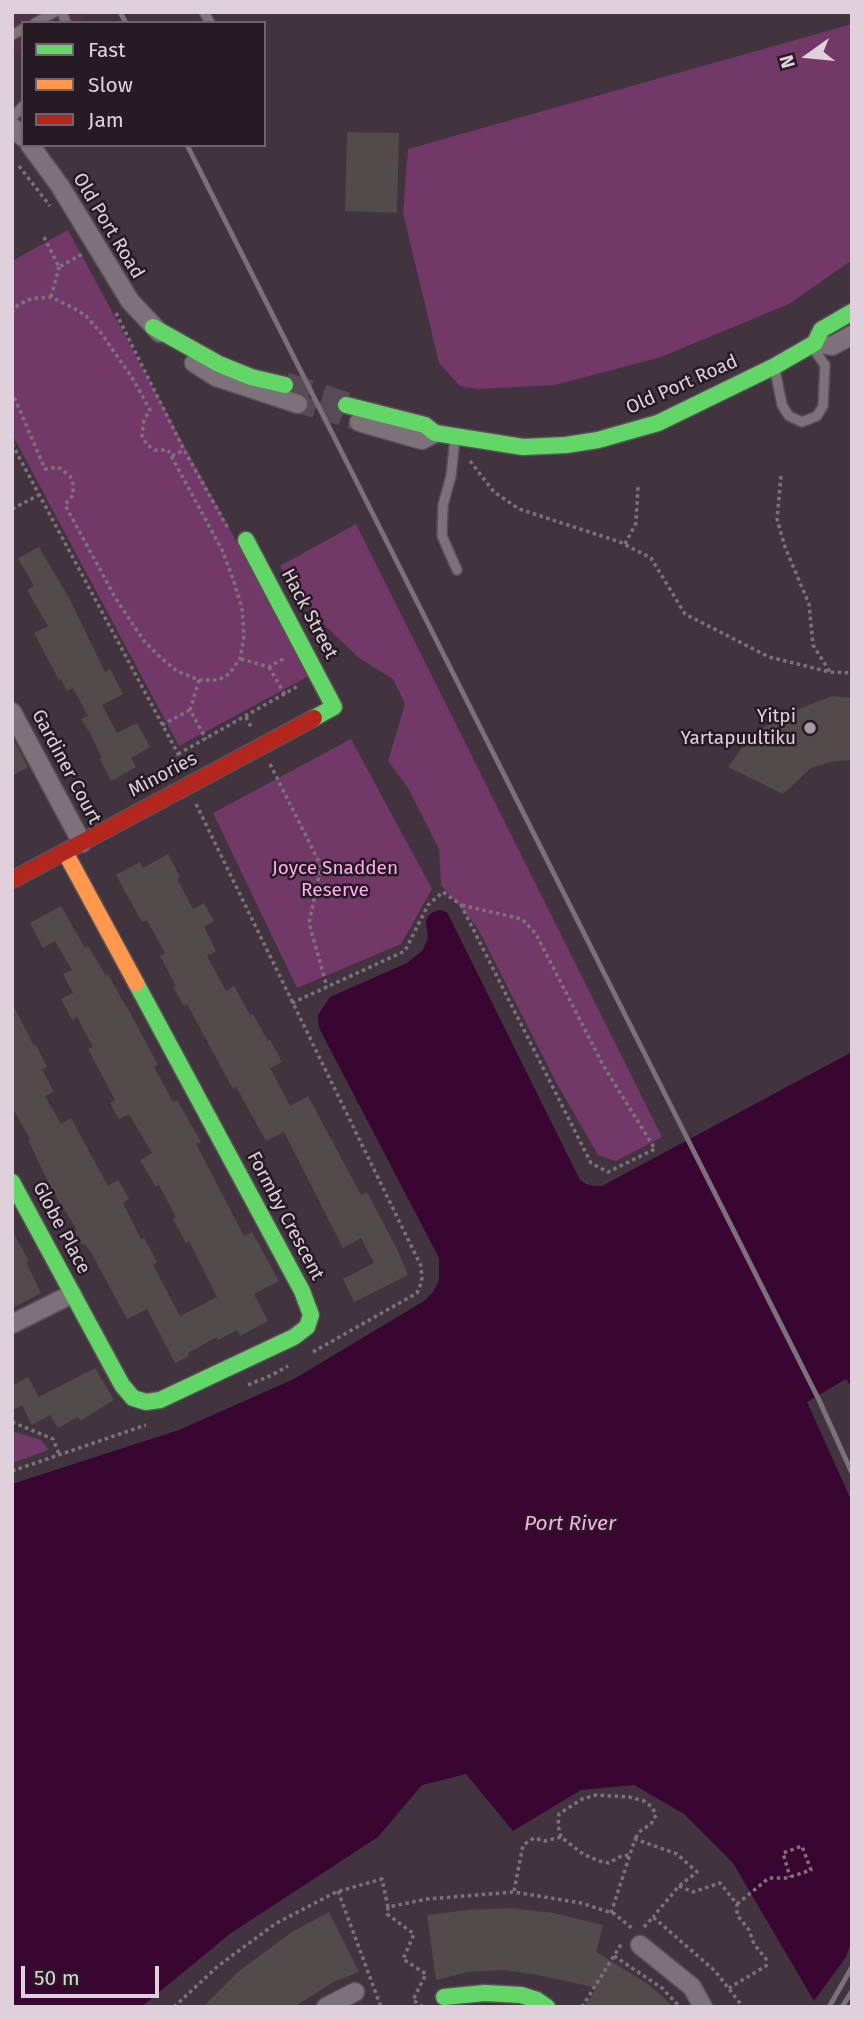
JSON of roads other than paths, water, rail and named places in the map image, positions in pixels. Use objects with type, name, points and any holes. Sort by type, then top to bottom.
[{"type":"street","name":"Old Port Road","points":[[31,147],[60,186],[130,301],[153,327],[183,355],[216,377],[298,404]]},
{"type":"street","name":"Old Port Road","points":[[346,405],[425,425],[435,433],[523,447],[598,440],[658,423],[775,366],[813,344],[821,330],[852,312]]},
{"type":"street","name":"Old Port Road","points":[[153,327],[219,364],[251,377],[285,386]]},
{"type":"street","name":"Old Port Road","points":[[813,344],[832,346],[852,335]]},
{"type":"street","name":"Old Port Road","points":[[359,422],[422,440],[435,433]]},
{"type":"street","name":"Hack Street","points":[[246,540],[334,707]]},
{"type":"street","name":"Minories","points":[[12,880],[334,707]]},
{"type":"street","name":"Gardiner Court","points":[[12,712],[82,843]]},
{"type":"street","name":"Formby Crescent","points":[[65,852],[302,1291],[311,1315],[307,1327],[294,1337],[160,1400],[146,1402],[133,1398],[122,1385],[72,1294]]},
{"type":"street","name":"Globe Place","points":[[12,1182],[72,1294]]},
{"type":"street","points":[[12,1324],[72,1294]]},
{"type":"street","points":[[640,1945],[692,1987],[703,2007]]},
{"type":"street","points":[[326,2007],[355,1992]]},
{"type":"street","points":[[444,1997],[485,1993],[521,1995],[537,2000],[547,2007]]},
{"type":"lane","points":[[39,21],[55,12]]},
{"type":"lane","points":[[775,366],[782,405],[789,416],[802,422],[817,416],[823,406],[825,365],[813,344]]},
{"type":"lane","points":[[455,436],[451,477],[443,505],[442,536],[457,570]]},
{"type":"water","name":"Port River","points":[[440,910],[447,912],[580,1180],[586,1184],[602,1186],[852,1052],[852,1388],[846,1379],[807,1402],[852,1502],[852,1940],[846,1957],[814,2001],[733,1863],[684,1814],[634,1785],[581,1790],[513,1831],[466,1774],[422,1785],[378,1837],[231,1933],[141,2007],[12,2007],[12,1484],[179,1430],[294,1379],[424,1301],[433,1292],[439,1280],[439,1258],[319,1028],[318,1015],[330,997],[407,963],[423,950],[428,938],[428,916]]},
{"type":"tunnel","points":[[285,385],[346,405]]},
{"type":"tunnel","points":[[298,404],[359,422]]},
{"type":"railway","points":[[120,12],[125,21]]},
{"type":"railway","points":[[188,147],[819,1400],[852,1473]]},
{"type":"railway","points":[[829,2007],[852,1967]]},
{"type":"railway","points":[[842,2007],[852,1991]]},
{"type":"place","name":"Yitpi Yartapuultiku","points":[[810,728]]},
{"type":"park label","name":"Joyce Snadden Reserve","points":[[335,880]]}]
